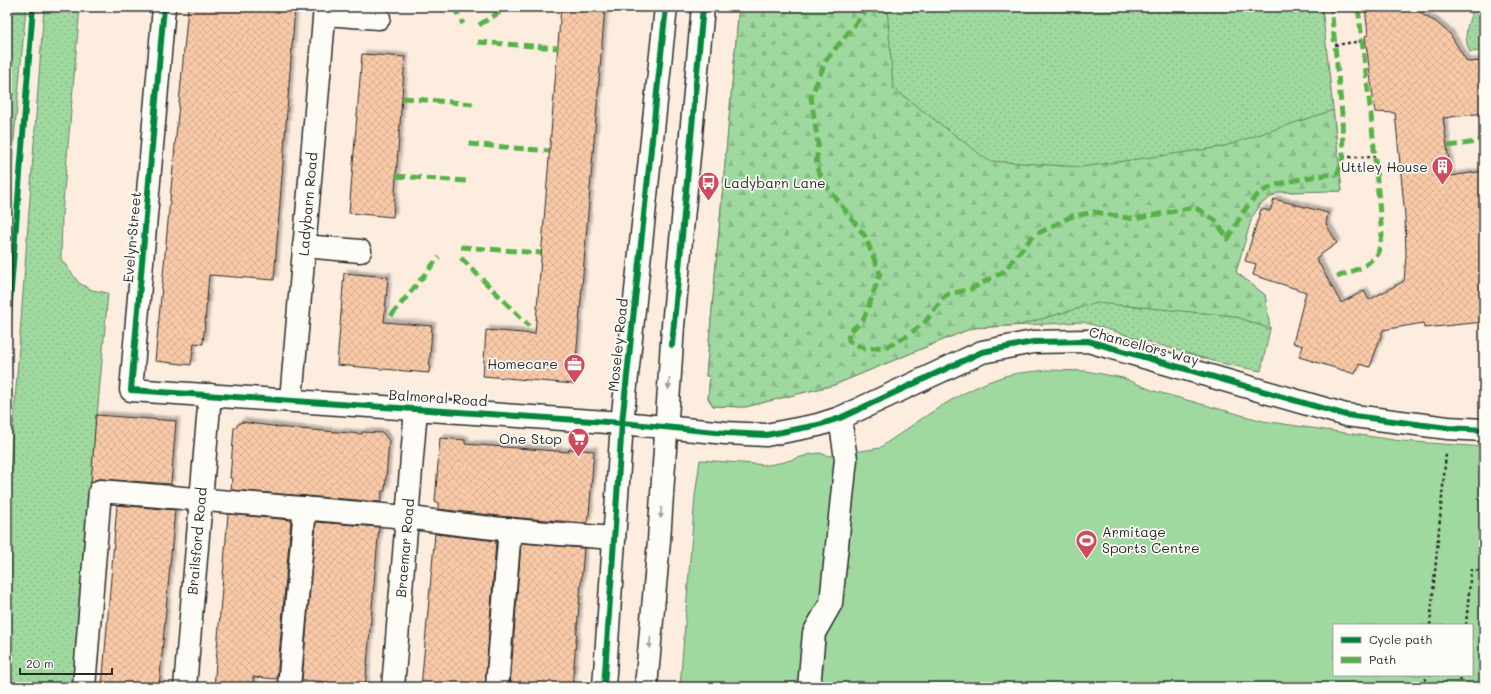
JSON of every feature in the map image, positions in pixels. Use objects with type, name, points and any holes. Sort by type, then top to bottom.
[{"type":"street","name":"Evelyn Street","points":[[164,7],[130,390],[210,395]]},
{"type":"street","name":"Moseley Road","points":[[604,687],[622,423],[666,7]]},
{"type":"street","points":[[646,687],[659,541],[665,428],[674,318],[703,7]]},
{"type":"street","points":[[325,10],[379,18]]},
{"type":"street","name":"Ladybarn Road","points":[[291,400],[325,10]]},
{"type":"street","points":[[304,246],[360,251]]},
{"type":"street","name":"Chancellors Way","points":[[665,428],[766,435],[818,425],[840,418],[982,352],[1033,342],[1088,341],[1346,415],[1448,428],[1484,430]]},
{"type":"street","name":"Balmoral Road","points":[[210,395],[622,423],[665,428]]},
{"type":"street","name":"Brailsford Road","points":[[185,687],[210,395]]},
{"type":"street","name":"Braemar Road","points":[[393,687],[416,409]]},
{"type":"street","points":[[809,687],[814,633],[831,603],[846,459],[840,418]]},
{"type":"street","points":[[84,687],[100,491],[407,517],[439,522],[614,538]]},
{"type":"street","points":[[289,687],[305,508]]},
{"type":"street","points":[[497,687],[510,529]]},
{"type":"path","points":[[1335,45],[1362,41]]},
{"type":"path","points":[[1343,157],[1375,157]]},
{"type":"path","points":[[1430,624],[1448,428]]},
{"type":"path","points":[[1466,624],[1471,570],[1484,571]]},
{"type":"path","points":[[1425,687],[1426,676]]},
{"type":"path","points":[[1460,687],[1461,676]]},
{"type":"green space","points":[[7,7],[26,7],[7,216]]},
{"type":"green space","points":[[44,7],[80,7],[62,215],[61,259],[79,283],[92,290],[108,293],[73,687],[7,687],[7,511]]},
{"type":"green space","points":[[739,7],[1322,7],[1342,191],[1278,192],[1262,203],[1250,216],[1236,272],[1265,295],[1270,329],[1261,371],[1220,363],[1083,322],[972,328],[834,385],[745,407],[713,406],[708,398],[710,376],[706,376]]},
{"type":"green space","points":[[739,7],[887,7],[893,88],[989,161],[1082,167],[1222,147],[1333,110],[1342,191],[1279,192],[1262,203],[1252,217],[1236,272],[1265,295],[1270,329],[1234,316],[1097,303],[1020,325],[972,328],[834,385],[745,407],[713,406],[708,398],[710,376],[706,376]]},
{"type":"green space","points":[[1474,7],[1484,7],[1484,51],[1470,52],[1466,35]]},
{"type":"green space","name":"Armitage Sports Centre","points":[[1047,370],[1086,371],[1123,378],[1154,391],[1263,421],[1401,441],[1484,447],[1484,687],[680,687],[695,496],[700,460],[768,465],[811,454],[820,453],[829,456],[880,448],[957,397],[988,382],[1005,376]]},
{"type":"building","points":[[188,7],[295,7],[274,280],[209,275],[203,344],[194,343],[191,365],[155,361]]},
{"type":"building","points":[[561,7],[605,7],[574,384],[483,376],[486,330],[535,334]]},
{"type":"building","name":"Uttley House","points":[[1365,7],[1421,7],[1421,14],[1436,22],[1450,34],[1467,62],[1484,61],[1484,113],[1443,118],[1451,176],[1484,171],[1484,322],[1424,328],[1423,323],[1383,330],[1370,367],[1359,364],[1355,374],[1299,357],[1303,346],[1293,343],[1306,292],[1253,275],[1256,264],[1245,261],[1261,209],[1270,211],[1274,199],[1328,213],[1326,224],[1337,243],[1316,258],[1341,303],[1364,291],[1369,300],[1404,281],[1406,256],[1405,216],[1395,113],[1375,112],[1365,36],[1368,35]]},
{"type":"building","points":[[362,54],[405,57],[393,217],[349,213]]},
{"type":"building","points":[[344,273],[388,277],[384,322],[432,326],[429,373],[337,365]]},
{"type":"building","points":[[96,415],[176,421],[171,484],[101,479],[95,480],[91,483]]},
{"type":"building","points":[[241,422],[287,428],[362,434],[362,432],[383,433],[389,441],[385,491],[382,491],[381,502],[231,490],[232,478],[230,478],[234,428]]},
{"type":"building","points":[[440,438],[465,440],[465,444],[569,452],[569,449],[594,451],[589,515],[587,523],[508,517],[438,509],[438,502],[435,502]]},
{"type":"building","points":[[117,505],[175,510],[159,687],[102,687]]},
{"type":"building","points":[[228,514],[291,520],[277,679],[253,677],[253,687],[214,687]]},
{"type":"building","points":[[316,522],[379,527],[365,687],[327,687],[327,682],[302,680]]},
{"type":"building","points":[[435,534],[496,541],[485,687],[421,687]]},
{"type":"building","points":[[521,543],[584,548],[572,687],[510,687]]},
{"type":"marked path","points":[[454,7],[463,24]]},
{"type":"marked path","points":[[479,25],[508,7]]},
{"type":"marked path","points":[[869,7],[826,60],[811,97],[818,144],[816,167],[828,188],[865,236],[880,274],[863,320],[848,333],[849,341],[865,349],[888,346],[907,336],[925,322],[946,295],[971,289],[1003,272],[1033,236],[1070,217],[1094,212],[1134,219],[1194,207],[1215,220],[1228,239],[1246,208],[1260,193],[1287,182],[1338,173],[1343,157],[1342,114],[1331,7]]},
{"type":"marked path","points":[[1337,277],[1363,267],[1378,254],[1382,236],[1371,115],[1358,7]]},
{"type":"marked path","points":[[478,42],[558,48]]},
{"type":"marked path","points":[[403,98],[473,104]]},
{"type":"marked path","points":[[1448,146],[1484,141]]},
{"type":"marked path","points":[[469,144],[549,151]]},
{"type":"marked path","points":[[396,176],[466,181]]},
{"type":"marked path","points":[[461,247],[541,253]]},
{"type":"marked path","points":[[391,316],[439,257]]},
{"type":"marked path","points":[[461,258],[529,326]]},
{"type":"cycle path","points":[[7,341],[33,7]]},
{"type":"cycle path","points":[[164,7],[131,390],[622,423],[726,433],[766,435],[818,425],[840,418],[982,352],[1033,342],[1088,341],[1346,415],[1448,428],[1484,430]]},
{"type":"cycle path","points":[[604,687],[622,423],[666,7]]},
{"type":"cycle path","points":[[672,345],[703,7]]},
{"type":"place","name":"Uttley House","points":[[1443,186]]},
{"type":"place","name":"Ladybarn Lane","points":[[709,202]]},
{"type":"place","name":"Homecare","points":[[574,384]]},
{"type":"place","name":"One Stop","points":[[578,458]]},
{"type":"place","name":"Armitage Sports Centre","points":[[1087,560]]}]
